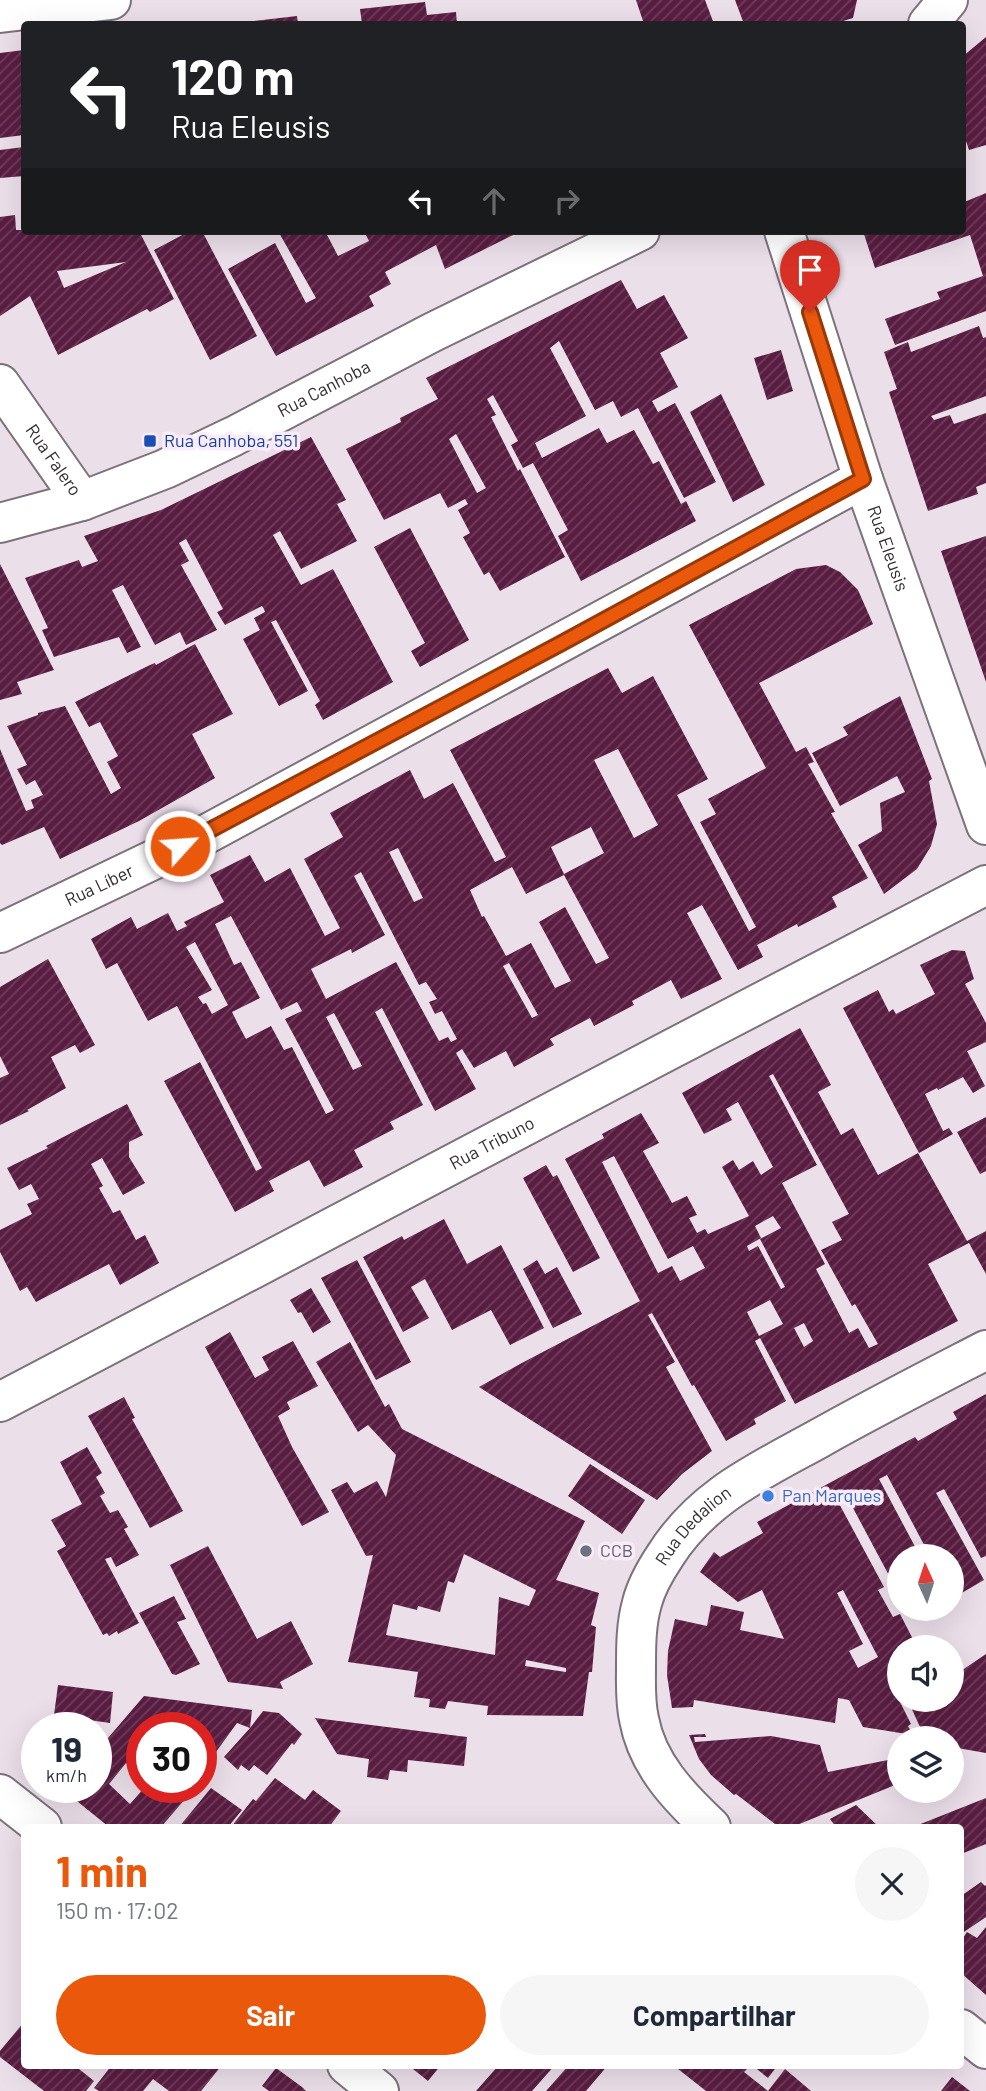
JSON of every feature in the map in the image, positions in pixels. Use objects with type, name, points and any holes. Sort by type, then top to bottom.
[{"type":"street","points":[[0,13],[111,0]]},
{"type":"street","points":[[930,21],[948,0]]},
{"type":"street","name":"Rua Canhoba","points":[[0,523],[82,501],[144,478],[223,441],[433,332],[631,235]]},
{"type":"street","name":"Rua Eleusis","points":[[785,235],[863,479],[986,825]]},
{"type":"street","name":"Rua Falero","points":[[0,384],[82,501]]},
{"type":"street","name":"Rua Líber","points":[[0,933],[203,836],[863,479]]},
{"type":"street","name":"Rua Tribuno","points":[[0,1402],[986,885]]},
{"type":"street","name":"Rua Dedalion","points":[[708,1824],[662,1775],[646,1745],[639,1720],[636,1692],[637,1628],[642,1603],[655,1572],[677,1537],[696,1516],[725,1492],[827,1434],[986,1350]]},
{"type":"street","points":[[0,1794],[38,1824]]},
{"type":"street","points":[[964,2031],[986,2049]]},
{"type":"street","points":[[352,2069],[379,2091]]},
{"type":"building","points":[[636,0],[705,0],[713,21],[643,21]]},
{"type":"building","points":[[735,0],[857,0],[853,18],[843,21],[743,21]]},
{"type":"building","points":[[425,2],[427,15],[456,12],[457,21],[362,21],[360,9]]},
{"type":"building","points":[[297,16],[298,21],[255,21]]},
{"type":"building","points":[[986,37],[986,145],[969,150],[966,141],[966,54]]},
{"type":"building","points":[[21,50],[21,135],[0,138],[0,53]]},
{"type":"building","points":[[21,147],[21,176],[0,178],[0,150]]},
{"type":"building","points":[[986,193],[986,311],[895,345],[885,319],[940,299],[937,292],[983,276],[970,235],[875,268],[864,235],[966,235],[966,201]]},
{"type":"building","points":[[15,215],[16,230],[21,230],[21,235],[141,235],[174,299],[150,312],[147,309],[58,355],[30,296],[0,316],[0,217]],"holes":[[[126,262],[64,288],[57,271]]]},
{"type":"building","points":[[182,235],[204,235],[257,336],[210,360],[154,250]]},
{"type":"building","points":[[280,235],[327,235],[338,256],[369,241],[366,235],[513,235],[445,269],[436,245],[385,272],[391,284],[369,296],[374,306],[276,356],[228,269],[275,243],[306,303],[316,298]]},
{"type":"building","points":[[621,280],[637,309],[664,295],[688,338],[660,353],[678,387],[652,401],[658,412],[675,403],[716,482],[684,498],[638,408],[621,417],[613,401],[595,410],[559,341],[550,348],[586,416],[535,443],[542,458],[599,428],[607,443],[634,430],[653,464],[659,461],[681,504],[686,501],[696,521],[581,581],[558,536],[568,530],[533,463],[523,468],[511,445],[518,441],[493,395],[487,399],[496,415],[491,417],[565,557],[500,591],[489,572],[484,575],[463,537],[470,533],[458,510],[468,504],[465,499],[448,508],[440,493],[384,520],[346,449],[401,422],[400,418],[438,399],[426,378]],"holes":[[[456,434],[486,488],[477,493],[449,439]]]},
{"type":"building","points":[[979,326],[983,338],[986,337],[986,396],[931,416],[934,420],[950,415],[954,424],[986,413],[986,483],[976,487],[978,494],[928,511],[889,392],[897,389],[884,352],[908,342],[911,352]]},
{"type":"building","points":[[781,350],[793,391],[767,400],[754,358]]},
{"type":"building","points":[[721,394],[765,485],[733,502],[690,412]]},
{"type":"building","points":[[311,437],[346,500],[337,504],[357,541],[301,569],[280,531],[273,535],[301,585],[333,569],[393,682],[323,720],[315,705],[320,701],[276,620],[271,622],[308,691],[279,706],[243,639],[260,630],[254,618],[265,612],[264,609],[262,606],[225,625],[217,612],[223,609],[186,539],[179,543],[189,561],[181,565],[217,630],[186,645],[180,632],[155,645],[123,585],[112,590],[141,647],[127,653],[119,637],[54,657],[42,630],[48,628],[25,578],[79,560],[82,567],[98,561],[84,536],[161,510]]},
{"type":"building","points":[[410,528],[469,640],[420,667],[411,651],[425,643],[374,547]]},
{"type":"building","points":[[986,536],[986,682],[941,551]]},
{"type":"building","points":[[0,564],[54,670],[17,682],[22,694],[0,700]]},
{"type":"building","points":[[826,565],[840,572],[858,590],[873,624],[759,683],[796,752],[806,747],[814,762],[808,764],[835,812],[831,813],[868,878],[832,897],[837,907],[757,945],[763,957],[738,970],[702,905],[687,913],[722,979],[681,999],[671,980],[632,1001],[634,1005],[594,1026],[590,1018],[550,1039],[554,1045],[514,1067],[506,1051],[474,1068],[462,1049],[456,1053],[476,1089],[435,1111],[382,1008],[375,1012],[423,1105],[390,1122],[394,1129],[354,1150],[363,1167],[324,1187],[309,1160],[269,1181],[274,1191],[235,1212],[164,1081],[200,1062],[256,1171],[262,1168],[205,1059],[177,1006],[148,1021],[117,963],[106,969],[91,939],[131,917],[137,929],[168,913],[177,931],[187,926],[184,922],[224,902],[210,875],[250,855],[265,882],[290,868],[325,936],[340,928],[304,859],[343,837],[330,813],[410,770],[424,799],[453,783],[495,862],[506,857],[450,750],[608,668],[622,693],[653,676],[708,779],[677,795],[749,931],[756,927],[700,822],[716,814],[708,799],[766,768],[689,625],[796,569]],"holes":[[[618,749],[658,825],[634,838],[594,760]],[[591,827],[604,853],[564,874],[551,847]],[[398,848],[423,898],[414,902],[389,852]],[[512,867],[526,894],[564,875],[609,958],[596,964],[565,907],[539,922],[571,981],[555,988],[531,943],[506,956],[484,916],[482,917],[470,890]],[[361,872],[419,985],[426,982],[437,999],[429,1002],[435,1014],[442,1011],[457,1039],[451,1042],[448,1037],[439,1041],[396,962],[326,999],[311,969],[351,949],[352,953],[385,935],[354,876]],[[231,916],[281,1010],[297,1002],[302,1011],[285,1019],[334,1110],[326,1114],[292,1047],[284,1050],[271,1026],[246,1039],[232,1012],[260,998],[241,962],[234,965],[215,924]],[[195,942],[228,1005],[212,1014],[206,1003],[203,1004],[198,997],[212,990],[186,947]],[[509,963],[538,1015],[532,1018],[503,966]],[[334,1013],[362,1066],[353,1070],[326,1017]]]},
{"type":"building","points":[[195,644],[233,714],[192,734],[215,778],[139,821],[60,859],[44,827],[2,845],[0,749],[26,811],[34,808],[31,800],[43,795],[35,780],[26,785],[17,769],[27,765],[7,726],[38,713],[65,706],[111,794],[121,788],[107,762],[118,756],[100,722],[89,727],[75,702]]},
{"type":"building","points":[[900,696],[932,779],[929,781],[937,824],[931,846],[917,869],[884,894],[858,845],[882,831],[880,803],[905,792],[897,776],[840,806],[812,753],[848,735],[843,727]]},
{"type":"building","points":[[952,950],[965,951],[974,979],[965,984],[986,1023],[986,1042],[967,1051],[985,1086],[973,1093],[963,1077],[925,1094],[943,1131],[949,1128],[953,1134],[919,1153],[843,1008],[878,990],[889,1012],[893,1009],[896,1014],[935,994],[920,965]]},
{"type":"building","points":[[48,959],[95,1045],[80,1053],[75,1045],[51,1057],[66,1088],[0,1125],[0,1078],[9,1074],[0,1056],[0,987]]},
{"type":"building","points":[[800,1028],[831,1085],[818,1092],[841,1135],[853,1128],[878,1175],[918,1153],[967,1241],[986,1231],[986,1274],[969,1243],[928,1264],[958,1321],[795,1404],[760,1338],[755,1341],[786,1401],[754,1419],[756,1424],[726,1441],[652,1313],[648,1315],[675,1362],[666,1367],[712,1451],[682,1474],[657,1500],[479,1387],[640,1301],[565,1159],[604,1138],[602,1134],[641,1113],[659,1143],[643,1151],[672,1203],[687,1196],[697,1215],[689,1218],[697,1233],[705,1229],[708,1234],[749,1216],[722,1167],[733,1160],[739,1170],[753,1161],[761,1175],[773,1167],[738,1102],[726,1109],[732,1120],[704,1134],[682,1093]],"holes":[[[773,1074],[849,1214],[832,1222],[842,1240],[821,1250],[852,1306],[855,1304],[878,1344],[869,1348],[858,1328],[849,1333],[816,1269],[825,1264],[782,1183],[817,1165],[769,1076]],[[614,1156],[668,1259],[693,1246],[705,1268],[680,1281],[672,1266],[658,1273],[602,1162]],[[773,1216],[781,1228],[760,1239],[785,1287],[781,1289],[758,1246],[749,1251],[747,1246],[761,1238],[755,1226]],[[770,1300],[783,1324],[759,1336],[747,1312]],[[804,1323],[813,1341],[804,1347],[794,1328]]]},
{"type":"building","points":[[127,1104],[143,1135],[129,1142],[129,1157],[145,1183],[123,1195],[102,1158],[91,1164],[103,1186],[99,1188],[113,1213],[120,1210],[136,1240],[145,1235],[159,1263],[120,1285],[109,1264],[36,1302],[27,1287],[20,1291],[0,1252],[0,1230],[32,1214],[27,1204],[39,1199],[31,1184],[19,1190],[7,1168]]},
{"type":"building","points":[[986,1117],[986,1171],[980,1174],[957,1132]]},
{"type":"building","points":[[546,1165],[553,1177],[557,1175],[600,1258],[573,1272],[523,1178]]},
{"type":"building","points":[[444,1219],[467,1264],[501,1245],[544,1328],[510,1345],[491,1310],[452,1330],[425,1279],[411,1287],[429,1318],[403,1332],[363,1257],[402,1236],[404,1240]]},
{"type":"building","points":[[357,1260],[411,1362],[376,1380],[321,1278]]},
{"type":"building","points":[[537,1260],[545,1274],[557,1267],[582,1314],[553,1328],[523,1269]]},
{"type":"building","points":[[311,1288],[331,1322],[313,1333],[301,1312],[298,1313],[290,1300]]},
{"type":"building","points":[[230,1332],[255,1378],[269,1370],[262,1357],[293,1341],[318,1386],[287,1402],[290,1409],[278,1416],[292,1447],[329,1512],[302,1526],[205,1347]]},
{"type":"building","points":[[350,1342],[385,1407],[389,1404],[402,1429],[585,1521],[556,1580],[599,1593],[591,1625],[596,1627],[592,1672],[589,1672],[583,1716],[487,1715],[488,1706],[448,1701],[445,1709],[429,1707],[430,1699],[414,1697],[418,1672],[348,1662],[373,1555],[366,1556],[331,1490],[347,1482],[354,1493],[377,1481],[386,1497],[396,1455],[368,1425],[358,1432],[316,1362]],"holes":[[[464,1554],[536,1590],[529,1606],[499,1597],[495,1655],[386,1635],[393,1604],[417,1610],[418,1606],[440,1612],[448,1581],[454,1583]],[[526,1660],[566,1668],[566,1672],[525,1666]]]},
{"type":"building","points":[[986,1394],[986,1556],[981,1558],[944,1489],[936,1493],[984,1580],[964,1592],[964,1544],[924,1544],[887,1475],[879,1479],[914,1544],[887,1544],[887,1572],[845,1493],[836,1498],[884,1587],[878,1590],[887,1606],[887,1621],[904,1621],[911,1635],[887,1635],[887,1712],[905,1712],[911,1724],[887,1726],[887,1731],[863,1727],[849,1700],[838,1698],[835,1723],[694,1700],[693,1707],[672,1708],[667,1675],[668,1651],[675,1619],[707,1626],[711,1605],[744,1612],[740,1630],[784,1639],[762,1590],[738,1602],[700,1572],[714,1552],[720,1557],[763,1533],[757,1522],[915,1437],[918,1441],[957,1419],[953,1412]],"holes":[[[843,1590],[878,1657],[858,1668],[849,1651],[863,1644],[837,1593]]]},
{"type":"building","points":[[124,1397],[135,1418],[132,1419],[183,1511],[150,1528],[88,1416]]},
{"type":"building","points":[[87,1447],[102,1473],[96,1477],[105,1493],[100,1496],[110,1513],[118,1510],[128,1527],[124,1529],[139,1555],[116,1567],[111,1557],[105,1559],[139,1623],[109,1636],[107,1633],[103,1635],[57,1551],[66,1546],[51,1520],[82,1504],[60,1462]]},
{"type":"building","points":[[590,1464],[645,1500],[622,1534],[568,1496]]},
{"type":"building","points":[[208,1546],[257,1639],[291,1621],[313,1664],[280,1682],[283,1689],[228,1682],[170,1565]]},
{"type":"building","points":[[174,1596],[186,1619],[177,1622],[200,1664],[176,1675],[172,1674],[139,1613]]},
{"type":"building","points":[[986,1654],[986,1753],[964,1749],[964,1726],[920,1726],[913,1712],[964,1712],[964,1669]]},
{"type":"building","points":[[58,1685],[113,1692],[111,1712],[54,1712]]},
{"type":"building","points":[[144,1696],[252,1710],[250,1728],[237,1723],[217,1750],[217,1712],[130,1712]]},
{"type":"building","points":[[263,1711],[279,1713],[302,1734],[267,1775],[254,1765],[249,1771],[241,1765],[238,1770],[224,1757]]},
{"type":"building","points":[[126,1717],[126,1763],[112,1780],[112,1733]]},
{"type":"building","points":[[315,1718],[467,1737],[464,1766],[408,1760],[407,1772],[390,1770],[388,1780],[367,1777],[369,1759],[337,1754]]},
{"type":"building","points":[[705,1734],[706,1737],[694,1737],[695,1742],[771,1736],[820,1745],[828,1772],[887,1760],[887,1788],[799,1824],[775,1824],[734,1795],[711,1775],[699,1759],[689,1735]]},
{"type":"building","points":[[275,1778],[305,1800],[313,1790],[341,1811],[331,1824],[233,1824],[253,1799],[256,1801]]},
{"type":"building","points":[[112,1787],[130,1804],[182,1803],[164,1824],[105,1824],[79,1803],[112,1803]]},
{"type":"building","points":[[217,1792],[242,1810],[230,1824],[181,1824],[199,1803],[217,1803]]},
{"type":"building","points":[[986,1798],[986,1844],[964,1853],[964,1824],[921,1824]]},
{"type":"building","points":[[856,1805],[876,1824],[834,1824],[830,1819]]},
{"type":"building","points":[[981,1882],[986,1885],[986,1917],[964,1932],[964,1894]]},
{"type":"building","points":[[986,1927],[986,1995],[964,1976],[964,1936],[967,1932],[977,1938]]},
{"type":"building","points":[[21,2026],[21,2069],[79,2069],[94,2081],[86,2091],[44,2091],[0,2057],[0,2051]]},
{"type":"building","points":[[109,2069],[219,2069],[201,2091],[169,2091],[153,2079],[143,2091],[99,2091],[94,2088]]},
{"type":"building","points":[[277,2069],[306,2091],[269,2091],[262,2086]]},
{"type":"building","points":[[413,2069],[438,2069],[428,2081]]},
{"type":"building","points":[[495,2069],[551,2069],[532,2091],[476,2091]]},
{"type":"building","points":[[565,2069],[605,2069],[586,2091],[546,2091]]},
{"type":"building","points":[[678,2069],[747,2069],[744,2072],[768,2091],[706,2091]]},
{"type":"building","points":[[757,2069],[775,2069],[768,2078]]},
{"type":"building","points":[[785,2069],[811,2091],[768,2091]]},
{"type":"building","points":[[952,2077],[970,2091],[941,2091]]},
{"type":"place","name":"Rua Canhoba, 551","points":[[150,441]]},
{"type":"place","name":"Pan Marques","points":[[768,1496]]},
{"type":"place","name":"CCB","points":[[586,1551]]},
{"type":"route","points":[[180,846],[863,479],[810,312]]}]
